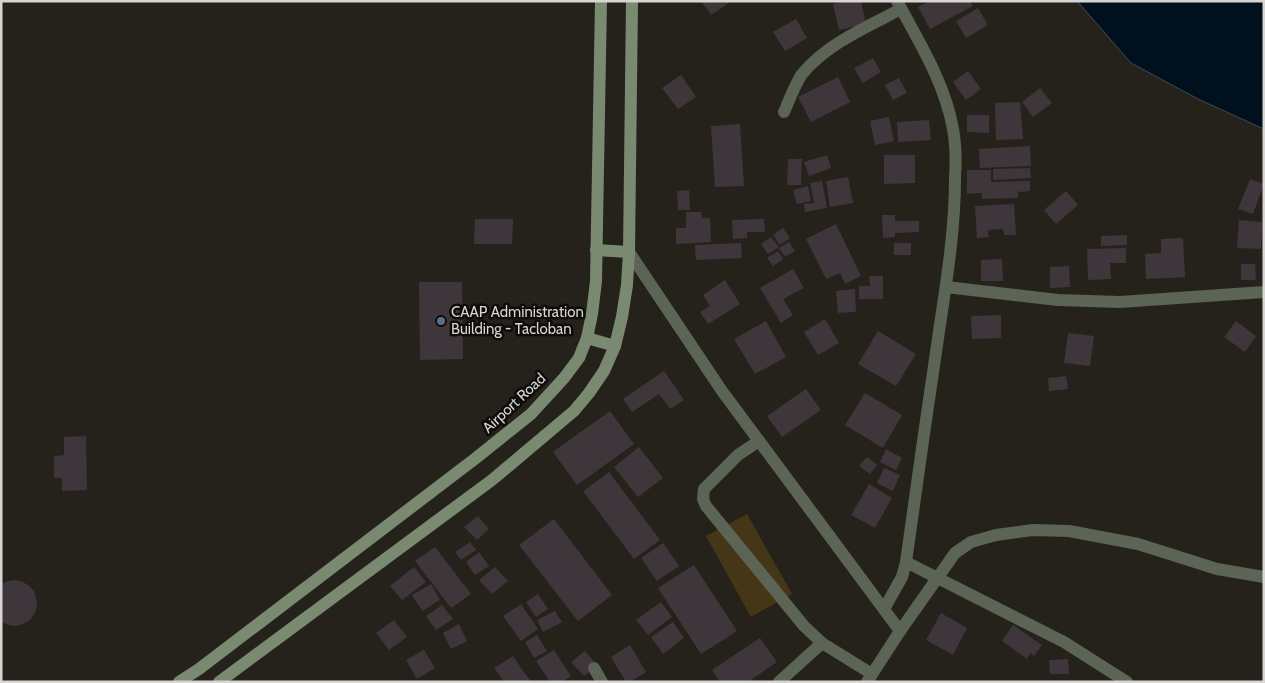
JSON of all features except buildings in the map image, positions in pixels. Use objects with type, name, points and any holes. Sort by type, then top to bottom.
[{"type":"main road","name":"Airport Road","points":[[179,682],[199,669],[341,561],[531,414],[564,378],[579,358],[588,338],[596,281],[601,1]]},
{"type":"main road","points":[[219,682],[492,480],[574,412],[604,371],[615,346],[627,285],[632,1]]},
{"type":"main road","points":[[596,250],[629,252]]},
{"type":"main road","points":[[588,338],[615,346]]},
{"type":"street","points":[[784,112],[801,75],[819,58],[843,40],[899,5],[935,74],[946,99],[954,130],[956,161],[953,224],[946,287],[906,562],[902,577],[884,609]]},
{"type":"street","points":[[629,252],[695,351],[759,441],[900,631]]},
{"type":"street","points":[[946,287],[1058,300],[1120,302],[1264,292]]},
{"type":"street","points":[[759,441],[738,455],[704,489],[703,499],[706,506],[804,626],[822,644],[870,678],[900,631],[954,554],[971,542],[996,535],[1034,530],[1069,530],[1138,544],[1217,569],[1264,577]]},
{"type":"street","points":[[906,562],[1064,642],[1127,682]]},
{"type":"street","points":[[779,682],[822,644]]},
{"type":"street","points":[[594,668],[602,682]]},
{"type":"shaded area","points":[[747,514],[792,594],[751,617],[706,536]]},
{"type":"water","points":[[1077,1],[1264,1],[1264,129],[1200,100],[1131,63]]},
{"type":"place","name":"CAAP Administration Building - Tacloban","points":[[441,321]]}]
